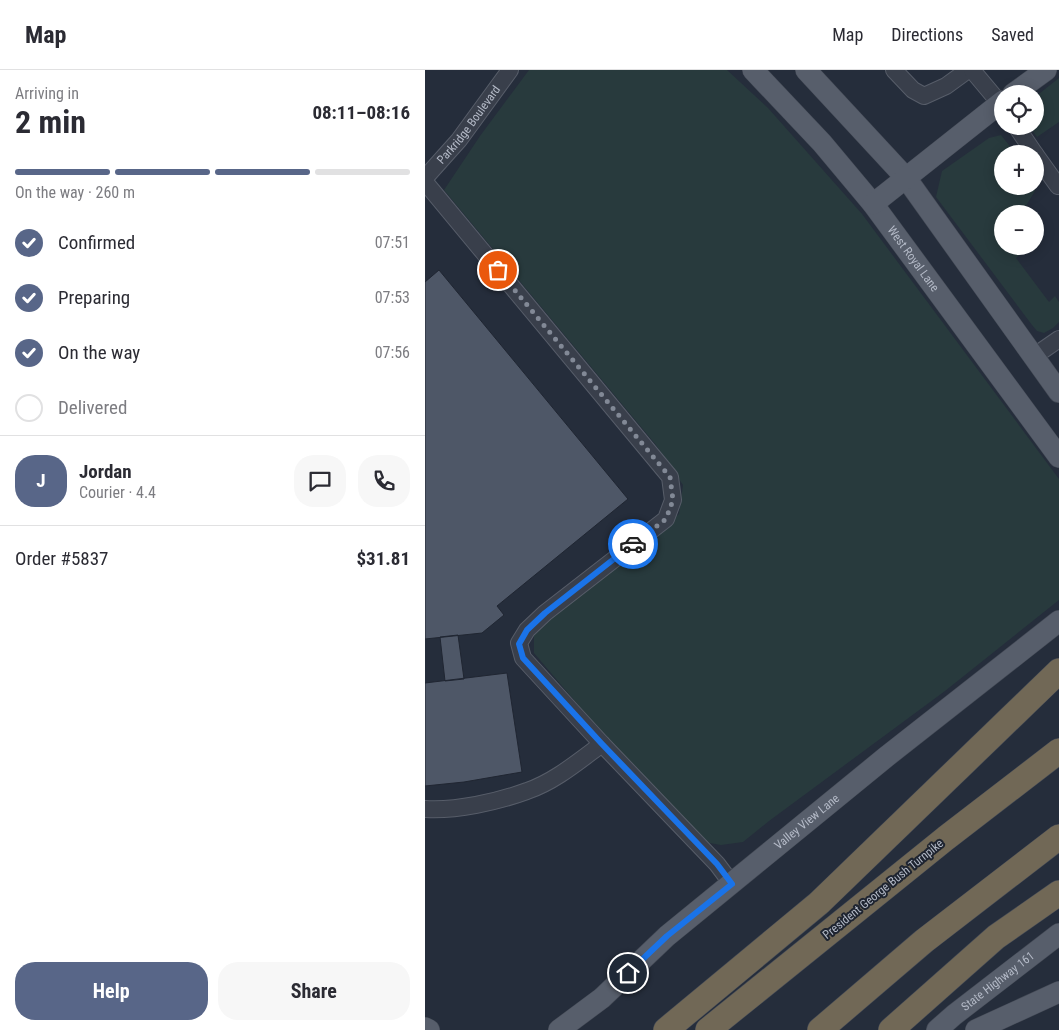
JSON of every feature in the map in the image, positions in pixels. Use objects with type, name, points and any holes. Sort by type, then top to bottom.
[{"type":"highway","points":[[666,1030],[819,903],[1059,671]]},
{"type":"highway","name":"President George Bush Turnpike","points":[[708,1030],[1059,750]]},
{"type":"highway","points":[[820,1030],[924,941],[1059,837]]},
{"type":"highway","points":[[891,1030],[996,937],[1059,893]]},
{"type":"main road","name":"West Royal Lane","points":[[753,70],[822,143],[873,204],[1059,457]]},
{"type":"main road","points":[[806,70],[906,178],[1059,392]]},
{"type":"main road","points":[[1025,85],[1045,70]]},
{"type":"main road","points":[[873,204],[994,109]]},
{"type":"main road","name":"Valley View Lane","points":[[559,1030],[602,998],[667,936],[886,757],[1059,621]]},
{"type":"main road","name":"State Highway 161","points":[[937,1030],[954,1014],[1059,934]]},
{"type":"main road","points":[[976,1030],[1059,992]]},
{"type":"main road","points":[[583,1030],[602,998]]},
{"type":"main road","points":[[425,1028],[429,1030]]},
{"type":"street","name":"Parkridge Boulevard","points":[[425,180],[510,70]]},
{"type":"street","points":[[894,70],[913,90],[924,96],[946,86],[970,70],[994,92]]},
{"type":"street","points":[[1044,167],[1058,186]]},
{"type":"street","points":[[425,180],[670,477],[673,500],[666,519],[545,613],[527,630],[519,644],[523,658],[717,864],[732,884]]},
{"type":"street","points":[[1033,357],[1059,339]]},
{"type":"street","points":[[425,809],[479,804],[528,791],[570,768],[602,744]]},
{"type":"shaded area","points":[[529,70],[727,70],[768,108],[862,214],[1059,479],[1059,600],[945,691],[743,842],[721,845],[693,840],[534,653],[534,632],[679,514],[683,485],[656,445],[444,190],[480,136]]},
{"type":"shaded area","points":[[1059,78],[1059,122],[1044,132],[1044,90]]},
{"type":"shaded area","points":[[1001,135],[1009,145],[994,145],[994,195],[1033,195],[1026,205],[994,205],[994,255],[1019,255],[1016,258],[1049,302],[1055,296],[1059,302],[1059,322],[1044,333],[1037,331],[1032,325],[936,197],[942,171],[989,138]]},
{"type":"building","points":[[439,270],[628,499],[497,606],[504,615],[482,633],[425,639],[425,282]]},
{"type":"building","points":[[458,635],[464,679],[445,681],[440,637]]},
{"type":"building","points":[[507,673],[522,772],[464,782],[425,786],[425,683]]},
{"type":"way so far","points":[[498,270],[670,477],[673,500],[666,519],[633,544]]},
{"type":"route","points":[[628,973],[667,936],[732,884],[717,864],[523,658],[519,644],[527,630],[545,613],[633,544]]}]
